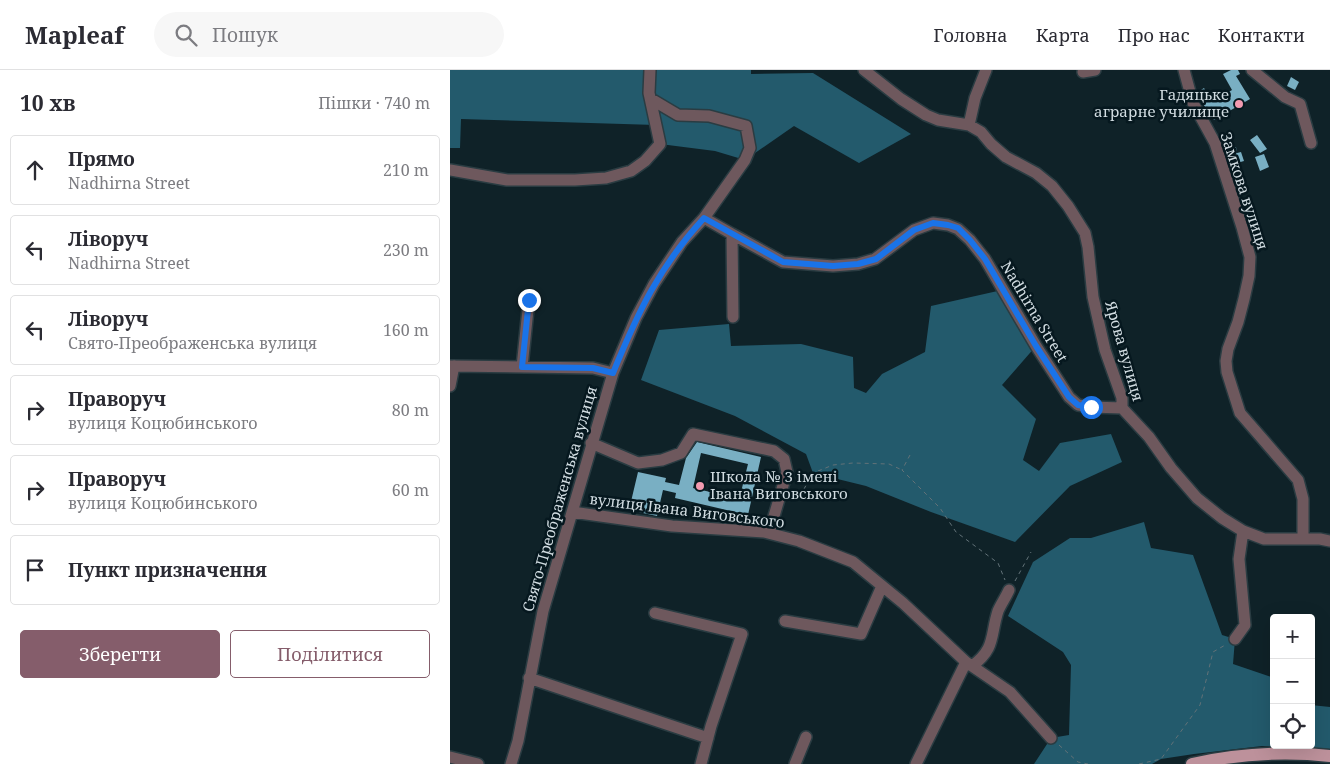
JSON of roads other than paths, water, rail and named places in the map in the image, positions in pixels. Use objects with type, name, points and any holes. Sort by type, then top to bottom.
[{"type":"main road","points":[[1192,764],[1212,760],[1243,760],[1285,753],[1330,756]]},
{"type":"street","points":[[450,170],[507,180],[606,178],[631,171],[645,161],[660,144],[651,99],[650,70]]},
{"type":"street","name":"Ярова вулиця","points":[[864,70],[926,115],[938,120],[969,125],[981,132],[1006,157],[1036,172],[1052,186],[1068,206],[1085,233],[1092,297],[1105,350],[1122,398],[1122,408],[1149,437],[1170,468],[1197,498],[1222,518],[1243,531],[1264,539],[1330,541]]},
{"type":"street","points":[[969,125],[975,98],[986,70]]},
{"type":"street","points":[[1083,72],[1095,70]]},
{"type":"street","name":"Замкова вулиця","points":[[1184,70],[1194,103],[1215,143],[1250,257],[1249,276],[1244,299],[1228,349],[1227,372],[1240,412],[1298,480],[1303,499],[1303,539]]},
{"type":"street","points":[[1252,70],[1285,97],[1300,104],[1311,143]]},
{"type":"street","name":"Свято-Преображенська вулиця","points":[[511,764],[518,741],[543,611],[613,373],[636,318],[654,284],[682,242],[704,218],[745,160],[750,148],[746,126],[709,116],[678,115],[651,99]]},
{"type":"street","name":"Nadhirna Street","points":[[704,218],[783,262],[833,266],[858,264],[876,259],[914,230],[933,223],[958,228],[985,259],[1036,346],[1069,397],[1078,405],[1122,408]]},
{"type":"street","points":[[732,234],[733,317]]},
{"type":"street","points":[[522,367],[529,300]]},
{"type":"street","points":[[450,386],[452,366],[593,368],[613,373]]},
{"type":"street","points":[[591,443],[638,463],[662,460],[681,453],[693,434],[774,451],[784,459],[787,472],[769,533]]},
{"type":"street","name":"вулиця Івана Виговського","points":[[572,512],[672,526],[769,533],[799,541],[853,562],[969,664],[1010,692],[1051,738]]},
{"type":"street","points":[[1235,639],[1245,625],[1239,559],[1243,531]]},
{"type":"street","points":[[785,621],[861,634],[882,586]]},
{"type":"street","points":[[916,764],[969,664],[986,654],[998,610],[1009,590]]},
{"type":"street","points":[[655,613],[742,634],[701,764]]},
{"type":"street","points":[[529,678],[708,738]]},
{"type":"street","points":[[795,764],[806,737]]},
{"type":"street","points":[[450,757],[478,764]]},
{"type":"place","name":"Гадяцьке аграрне училище","points":[[1239,104]]},
{"type":"place","name":"Школа № 3 імені Івана Виговського","points":[[700,486]]}]
